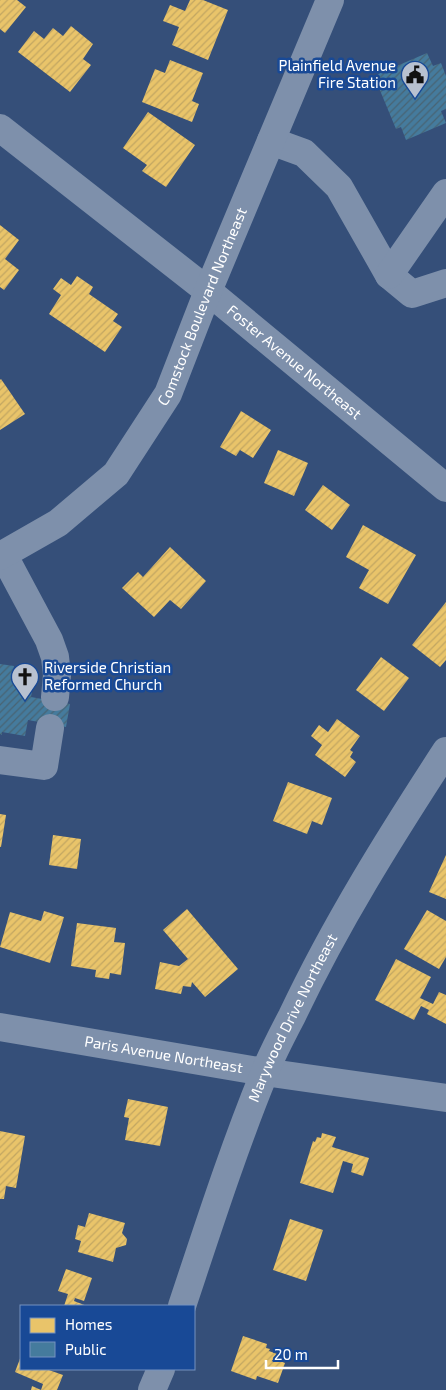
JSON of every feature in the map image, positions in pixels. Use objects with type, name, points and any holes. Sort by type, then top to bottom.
[{"type":"street","name":"Comstock Boulevard Northeast","points":[[2,555],[58,523],[116,474],[168,394],[208,291],[330,0]]},
{"type":"street","name":"Foster Avenue Northeast","points":[[0,128],[208,291],[446,488]]},
{"type":"street","points":[[271,141],[304,153],[339,187],[389,275],[412,294],[446,283]]},
{"type":"street","points":[[389,275],[446,194]]},
{"type":"street","points":[[2,555],[49,640],[55,657],[55,697]]},
{"type":"street","points":[[0,760],[44,766],[50,728]]},
{"type":"street","name":"Marywood Drive Northeast","points":[[182,1305],[225,1177],[264,1072],[308,982],[354,897],[386,843],[446,751]]},
{"type":"street","name":"Paris Avenue Northeast","points":[[0,1027],[264,1072],[446,1098]]},
{"type":"street","points":[[152,1390],[161,1370]]},
{"type":"building: Homes","points":[[0,0],[17,0],[26,7],[5,33],[0,29]]},
{"type":"building: Homes","points":[[190,0],[203,0],[228,10],[208,60],[172,45],[179,27],[163,21],[170,5],[185,11]]},
{"type":"building: Homes","points":[[71,26],[93,44],[83,59],[91,65],[70,92],[18,52],[34,31],[44,39],[53,28],[63,36]]},
{"type":"building: Homes","points":[[170,60],[203,73],[192,101],[199,104],[192,122],[142,102],[155,69],[165,73]]},
{"type":"building: Homes","points":[[148,112],[195,145],[166,187],[142,171],[147,165],[123,148]]},
{"type":"building: Homes","points":[[0,225],[19,240],[5,259],[19,270],[4,290],[0,287]]},
{"type":"building: Homes","points":[[77,276],[93,287],[89,294],[118,314],[113,321],[122,327],[105,352],[49,314],[61,295],[53,289],[61,278],[71,285]]},
{"type":"building: Homes","points":[[0,380],[25,414],[0,430]]},
{"type":"building: Homes","points":[[241,411],[271,430],[253,458],[240,450],[236,456],[220,447]]},
{"type":"building: Homes","points":[[278,450],[308,463],[294,496],[264,483]]},
{"type":"building: Homes","points":[[323,485],[350,505],[332,530],[305,510]]},
{"type":"building: Homes","points":[[363,525],[416,555],[388,604],[359,588],[369,570],[346,557]]},
{"type":"building: Homes","points":[[170,547],[206,581],[181,609],[170,600],[154,617],[122,588],[138,572],[143,577]]},
{"type":"building: Homes","points":[[446,602],[446,660],[440,667],[412,645]]},
{"type":"building: Homes","points":[[381,657],[409,678],[384,711],[356,690]]},
{"type":"building: Homes","points":[[337,719],[360,736],[350,750],[353,752],[350,757],[356,762],[345,777],[315,755],[322,745],[311,736],[319,725],[328,732]]},
{"type":"building: Homes","points":[[288,782],[332,798],[322,825],[312,821],[307,834],[273,821]]},
{"type":"building: Homes","points":[[0,814],[6,815],[1,847],[0,847]]},
{"type":"building: Homes","points":[[53,835],[81,839],[77,869],[49,865]]},
{"type":"building: Homes","points":[[446,855],[446,899],[429,892]]},
{"type":"building: Homes","points":[[187,909],[238,969],[205,997],[192,982],[191,987],[183,986],[181,994],[155,989],[160,962],[179,966],[188,959],[163,930]]},
{"type":"building: Homes","points":[[427,910],[446,921],[446,957],[439,969],[404,949]]},
{"type":"building: Homes","points":[[44,911],[64,917],[50,963],[0,947],[10,912],[41,921]]},
{"type":"building: Homes","points":[[77,923],[116,928],[114,942],[125,943],[121,975],[110,973],[109,979],[95,977],[96,970],[71,966]]},
{"type":"building: Homes","points":[[396,959],[431,977],[420,998],[433,1004],[439,992],[446,995],[446,1024],[427,1014],[429,1010],[421,1006],[414,1020],[375,1000]]},
{"type":"building: Homes","points":[[128,1099],[168,1107],[160,1146],[125,1140],[129,1118],[124,1117]]},
{"type":"building: Homes","points":[[0,1131],[25,1136],[16,1188],[6,1186],[4,1199],[0,1199]]},
{"type":"building: Homes","points":[[322,1133],[336,1137],[332,1147],[369,1158],[363,1176],[351,1172],[353,1164],[343,1161],[333,1193],[300,1183],[313,1141],[315,1142],[317,1137],[321,1138]]},
{"type":"building: Homes","points":[[89,1213],[125,1223],[122,1233],[127,1239],[126,1245],[116,1248],[113,1262],[78,1252],[81,1241],[75,1239],[78,1225],[85,1227]]},
{"type":"building: Homes","points":[[290,1219],[323,1230],[306,1281],[273,1270]]},
{"type":"building: Homes","points":[[66,1269],[92,1278],[84,1301],[75,1298],[74,1301],[84,1305],[64,1305],[68,1294],[58,1291]]},
{"type":"building: Homes","points":[[243,1336],[267,1344],[266,1348],[270,1349],[269,1351],[277,1354],[275,1359],[285,1363],[278,1383],[257,1376],[256,1380],[231,1371]]},
{"type":"building: Homes","points":[[20,1359],[20,1370],[49,1370],[63,1375],[57,1390],[41,1390],[43,1384],[15,1372]]},
{"type":"building: Homes","points":[[32,1386],[41,1390],[31,1390]]},
{"type":"building: Public","name":"Plainfield Avenue Fire Station","points":[[427,53],[433,66],[441,63],[446,76],[446,109],[441,111],[446,123],[406,140],[401,127],[396,129],[379,88],[383,87],[378,74]]},
{"type":"building: Public","name":"Riverside Christian Reformed Church","points":[[0,664],[14,666],[12,677],[34,681],[31,697],[70,704],[66,727],[28,720],[25,736],[2,732],[2,735],[0,734]]},
{"type":"place","name":"Plainfield Avenue Fire Station","points":[[415,99]]},
{"type":"place","name":"Riverside Christian Reformed Church","points":[[25,701]]}]
